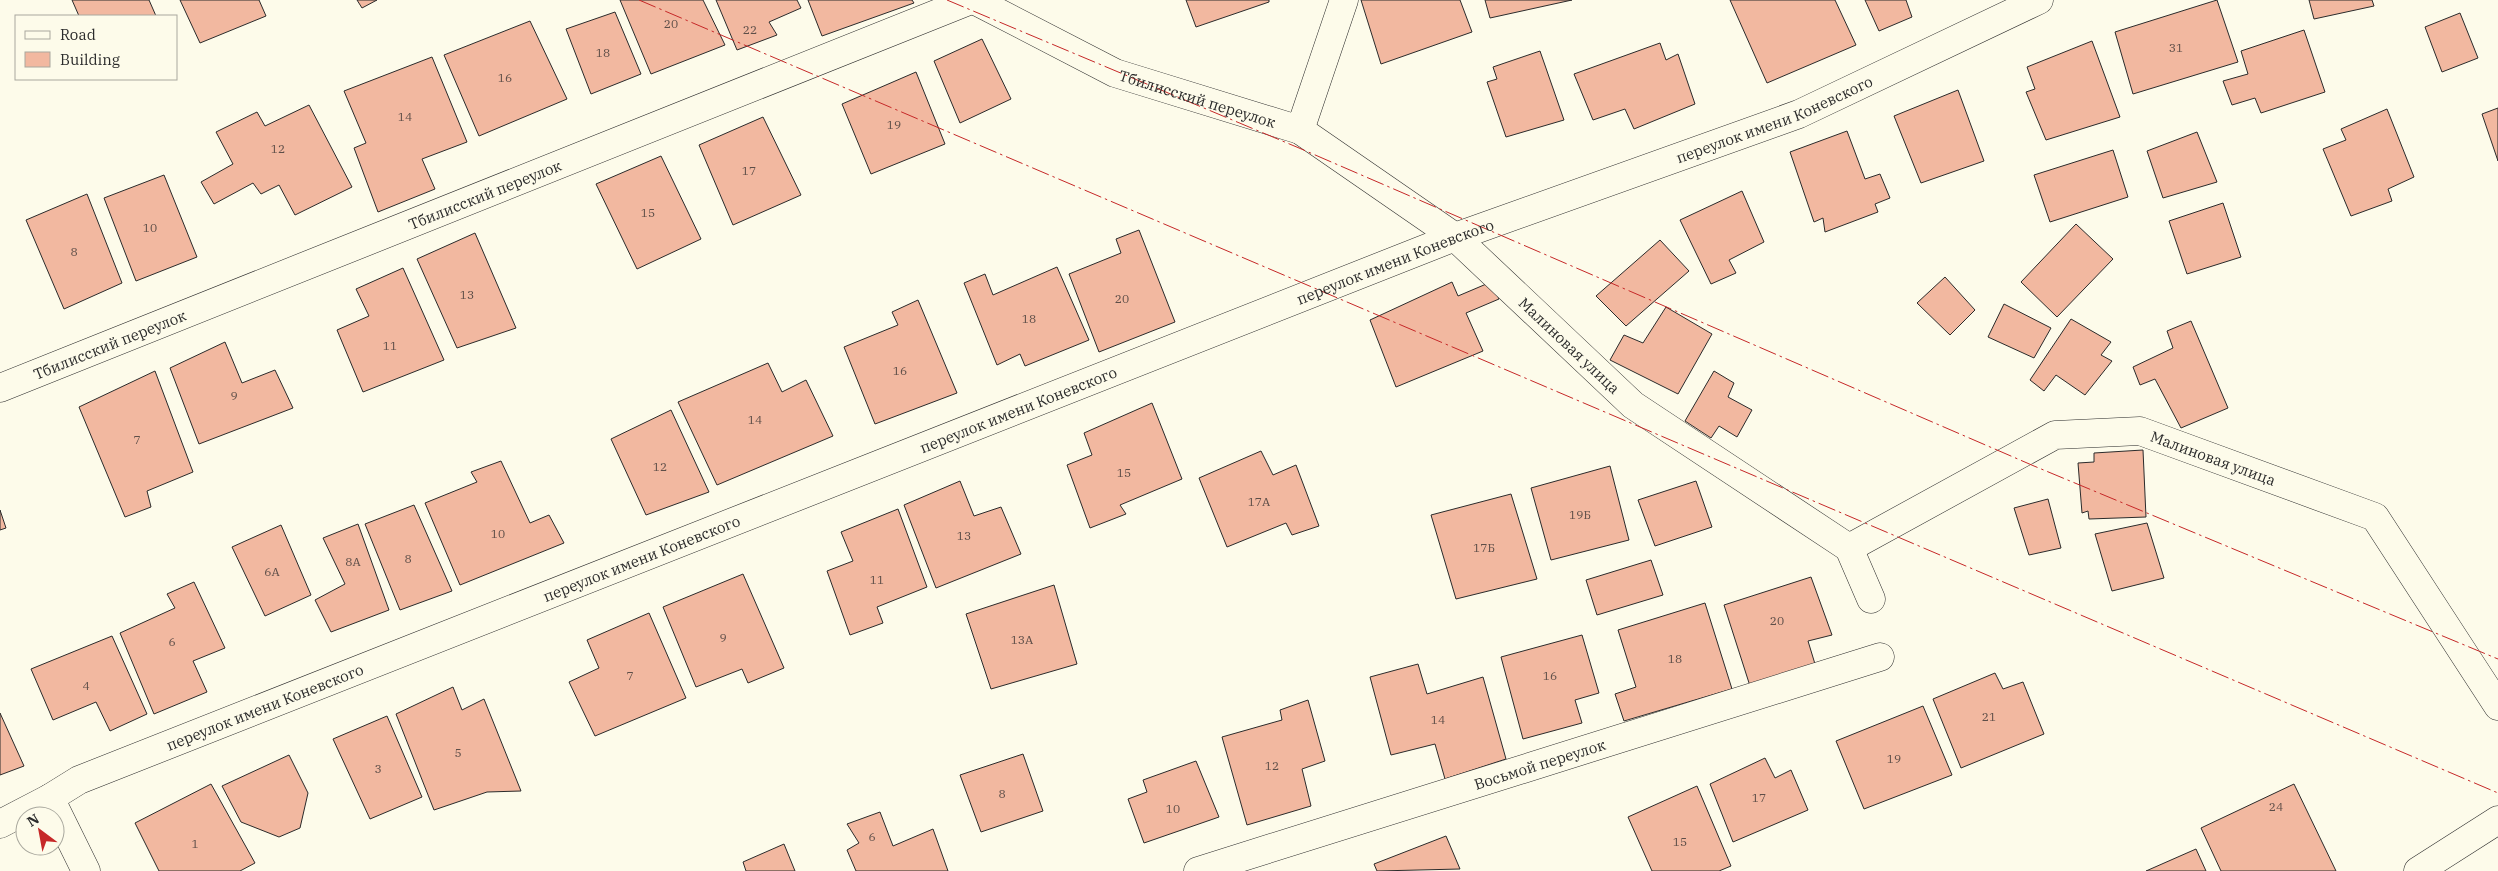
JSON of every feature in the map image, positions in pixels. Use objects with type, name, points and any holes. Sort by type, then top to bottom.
[{"type":"street","name":"Тбилисский переулок","points":[[0,388],[973,0],[1115,73],[1300,130]]},
{"type":"street","points":[[1300,130],[1344,0]]},
{"type":"street","name":"переулок имени Коневского","points":[[0,824],[50,798],[79,780],[1455,237],[1799,114],[2039,0]]},
{"type":"street","name":"Малиновая улица","points":[[1300,130],[1455,237],[1633,405],[1849,548],[2055,435],[2140,431],[2375,517],[2498,706]]},
{"type":"street","points":[[1849,548],[1871,599]]},
{"type":"street","name":"Восьмой переулок","points":[[1198,871],[1880,657]]},
{"type":"street","points":[[50,798],[86,871]]},
{"type":"street","points":[[2418,871],[2498,820]]},
{"type":"building","points":[[72,0],[149,0],[156,15],[79,15]]},
{"type":"building","points":[[180,0],[259,0],[266,16],[200,43]]},
{"type":"building","points":[[357,0],[377,0],[362,8]]},
{"type":"building","points":[[620,0],[703,0],[725,45],[651,74]]},
{"type":"building","points":[[716,0],[797,0],[801,8],[769,22],[777,35],[737,50]]},
{"type":"building","points":[[808,0],[912,0],[914,3],[822,36]]},
{"type":"building","points":[[1186,0],[1269,0],[1269,2],[1196,27]]},
{"type":"building","points":[[1361,0],[1460,0],[1472,32],[1381,64]]},
{"type":"building","points":[[1485,0],[1572,0],[1490,18]]},
{"type":"building","points":[[1730,0],[1835,0],[1856,45],[1767,83]]},
{"type":"building","points":[[1865,0],[1906,0],[1912,17],[1879,31]]},
{"type":"building","points":[[2217,0],[2238,62],[2133,94],[2115,32]]},
{"type":"building","points":[[2309,0],[2372,0],[2374,6],[2314,19]]},
{"type":"building","points":[[615,12],[641,74],[591,94],[566,29]]},
{"type":"building","points":[[2460,13],[2478,58],[2442,72],[2425,27]]},
{"type":"building","points":[[530,21],[567,99],[479,136],[444,55]]},
{"type":"building","points":[[2304,30],[2325,92],[2261,113],[2255,98],[2232,105],[2223,81],[2248,74],[2241,51]]},
{"type":"building","points":[[982,39],[1011,99],[960,123],[934,61]]},
{"type":"building","points":[[2092,41],[2120,117],[2046,140],[2026,92],[2035,89],[2027,67]]},
{"type":"building","points":[[1660,43],[1666,60],[1678,54],[1695,104],[1634,129],[1625,109],[1593,120],[1574,74]]},
{"type":"building","points":[[1540,51],[1564,120],[1506,137],[1487,82],[1497,79],[1493,67]]},
{"type":"building","points":[[432,57],[467,142],[422,159],[435,189],[378,212],[354,148],[366,143],[344,91]]},
{"type":"building","points":[[916,72],[945,144],[871,174],[842,104]]},
{"type":"building","points":[[1958,90],[1984,161],[1921,183],[1894,116]]},
{"type":"building","points":[[309,105],[352,187],[295,215],[279,185],[261,194],[253,183],[214,204],[201,182],[233,164],[216,132],[257,112],[265,126]]},
{"type":"building","points":[[2498,108],[2498,161],[2482,114]]},
{"type":"building","points":[[2387,109],[2414,177],[2388,189],[2392,201],[2351,216],[2323,149],[2346,140],[2341,129]]},
{"type":"building","points":[[763,117],[801,195],[733,225],[699,145]]},
{"type":"building","points":[[1847,131],[1865,179],[1880,174],[1890,198],[1875,204],[1878,212],[1825,232],[1823,218],[1814,222],[1790,152]]},
{"type":"building","points":[[2197,132],[2217,182],[2163,198],[2147,151]]},
{"type":"building","points":[[2113,150],[2128,197],[2050,222],[2034,175]]},
{"type":"building","points":[[661,156],[701,239],[637,269],[596,184]]},
{"type":"building","points":[[164,175],[197,257],[136,281],[104,198]]},
{"type":"building","points":[[1742,191],[1764,242],[1729,260],[1736,273],[1711,284],[1680,220]]},
{"type":"building","points":[[87,194],[122,283],[64,309],[26,220]]},
{"type":"building","points":[[2223,203],[2241,257],[2187,274],[2169,221]]},
{"type":"building","points":[[2076,224],[2113,259],[2057,317],[2021,282]]},
{"type":"building","points":[[1139,230],[1175,322],[1099,352],[1069,274],[1121,253],[1116,239]]},
{"type":"building","points":[[475,233],[516,328],[457,348],[417,259]]},
{"type":"building","points":[[1660,240],[1689,271],[1626,326],[1596,296]]},
{"type":"building","points":[[1057,267],[1089,340],[1025,366],[1020,354],[997,365],[964,283],[985,274],[993,295]]},
{"type":"building","points":[[403,268],[444,360],[363,392],[337,330],[369,316],[356,289]]},
{"type":"building","points":[[1945,277],[1975,310],[1950,335],[1917,303]]},
{"type":"building","points":[[1452,282],[1458,296],[1491,282],[1499,299],[1466,313],[1483,351],[1396,387],[1370,320]]},
{"type":"building","points":[[918,300],[957,393],[875,424],[844,347],[898,325],[892,312]]},
{"type":"building","points":[[2004,304],[2051,328],[2034,358],[1988,337]]},
{"type":"building","points":[[1666,307],[1712,334],[1678,394],[1610,360],[1624,335],[1643,343]]},
{"type":"building","points":[[2071,319],[2111,342],[2101,355],[2112,361],[2085,395],[2056,375],[2044,391],[2030,380]]},
{"type":"building","points":[[2191,321],[2228,408],[2181,428],[2155,379],[2140,385],[2133,367],[2173,348],[2167,331]]},
{"type":"building","points":[[225,342],[242,383],[275,370],[293,408],[199,444],[170,368]]},
{"type":"building","points":[[768,363],[782,392],[806,380],[833,436],[717,485],[678,402]]},
{"type":"building","points":[[155,371],[193,472],[147,491],[151,507],[125,517],[79,407]]},
{"type":"building","points":[[1714,371],[1734,383],[1728,397],[1752,410],[1737,437],[1719,426],[1711,438],[1685,421]]},
{"type":"building","points":[[1152,403],[1182,479],[1120,505],[1126,514],[1090,528],[1067,465],[1092,455],[1084,433]]},
{"type":"building","points":[[671,410],[709,492],[646,515],[611,439]]},
{"type":"building","points":[[2143,450],[2146,517],[2089,519],[2088,511],[2082,513],[2078,463],[2094,462],[2094,453]]},
{"type":"building","points":[[1261,451],[1273,475],[1296,465],[1319,526],[1292,535],[1286,523],[1227,547],[1199,478]]},
{"type":"building","points":[[501,461],[530,523],[549,515],[564,543],[460,585],[425,503],[477,482],[471,472]]},
{"type":"building","points":[[1610,466],[1629,540],[1551,560],[1531,488]]},
{"type":"building","points":[[960,481],[974,516],[1001,507],[1021,554],[936,588],[904,505]]},
{"type":"building","points":[[1696,481],[1712,527],[1655,546],[1638,500]]},
{"type":"building","points":[[1511,494],[1537,579],[1456,599],[1431,515]]},
{"type":"building","points":[[2048,499],[2061,548],[2029,555],[2014,508]]},
{"type":"building","points":[[414,505],[452,591],[400,610],[365,524]]},
{"type":"building","points":[[898,509],[927,587],[877,607],[883,623],[850,635],[827,571],[853,561],[841,532]]},
{"type":"building","points":[[0,510],[6,528],[0,530]]},
{"type":"building","points":[[2147,523],[2164,578],[2112,591],[2095,534]]},
{"type":"building","points":[[358,524],[389,610],[331,632],[315,600],[345,584],[323,538]]},
{"type":"building","points":[[281,525],[311,595],[265,616],[232,547]]},
{"type":"building","points":[[1651,560],[1663,595],[1597,615],[1586,580]]},
{"type":"building","points":[[743,574],[784,668],[748,683],[742,669],[696,687],[663,607]]},
{"type":"building","points":[[1811,577],[1832,635],[1808,641],[1815,664],[1750,686],[1724,605]]},
{"type":"building","points":[[194,582],[225,648],[193,661],[207,692],[154,714],[120,633],[175,608],[167,594]]},
{"type":"building","points":[[1054,585],[1077,664],[991,689],[966,614]]},
{"type":"building","points":[[1705,603],[1732,689],[1624,721],[1615,694],[1636,687],[1618,630]]},
{"type":"building","points":[[649,613],[686,698],[595,736],[569,682],[599,668],[587,640]]},
{"type":"building","points":[[1582,635],[1599,693],[1575,700],[1582,723],[1523,739],[1501,657]]},
{"type":"building","points":[[112,636],[147,714],[110,731],[96,702],[53,720],[31,669]]},
{"type":"building","points":[[1418,664],[1427,694],[1483,677],[1506,759],[1445,779],[1435,744],[1391,755],[1370,677]]},
{"type":"building","points":[[1995,673],[2003,689],[2023,682],[2044,734],[1961,768],[1933,699]]},
{"type":"building","points":[[453,687],[462,710],[484,699],[521,791],[487,792],[434,810],[396,714]]},
{"type":"building","points":[[1308,700],[1325,761],[1302,769],[1311,806],[1247,825],[1222,737],[1282,720],[1280,710]]},
{"type":"building","points":[[1923,706],[1952,775],[1864,809],[1836,741]]},
{"type":"building","points":[[0,713],[24,766],[0,775]]},
{"type":"building","points":[[387,716],[422,797],[370,819],[333,739]]},
{"type":"building","points":[[1023,754],[1043,811],[981,832],[960,775]]},
{"type":"building","points":[[289,755],[308,793],[300,828],[279,837],[241,822],[222,786]]},
{"type":"building","points":[[1765,758],[1775,778],[1791,770],[1808,810],[1733,842],[1710,784]]},
{"type":"building","points":[[1196,761],[1219,817],[1144,843],[1128,799],[1147,792],[1143,780]]},
{"type":"building","points":[[211,784],[255,863],[240,871],[159,871],[135,823]]},
{"type":"building","points":[[2294,784],[2336,871],[2221,871],[2201,828]]},
{"type":"building","points":[[1697,786],[1731,866],[1719,871],[1652,871],[1628,817]]},
{"type":"building","points":[[880,812],[893,846],[933,829],[948,871],[856,871],[847,850],[859,843],[847,824]]},
{"type":"building","points":[[1446,836],[1460,869],[1377,871],[1374,864]]},
{"type":"building","points":[[784,844],[795,871],[746,871],[743,862]]},
{"type":"building","points":[[2196,849],[2206,871],[2146,871]]},
{"type":"power","points":[[639,0],[2498,793]]},
{"type":"power","points":[[947,0],[1299,148],[2034,466],[2498,659]]}]
